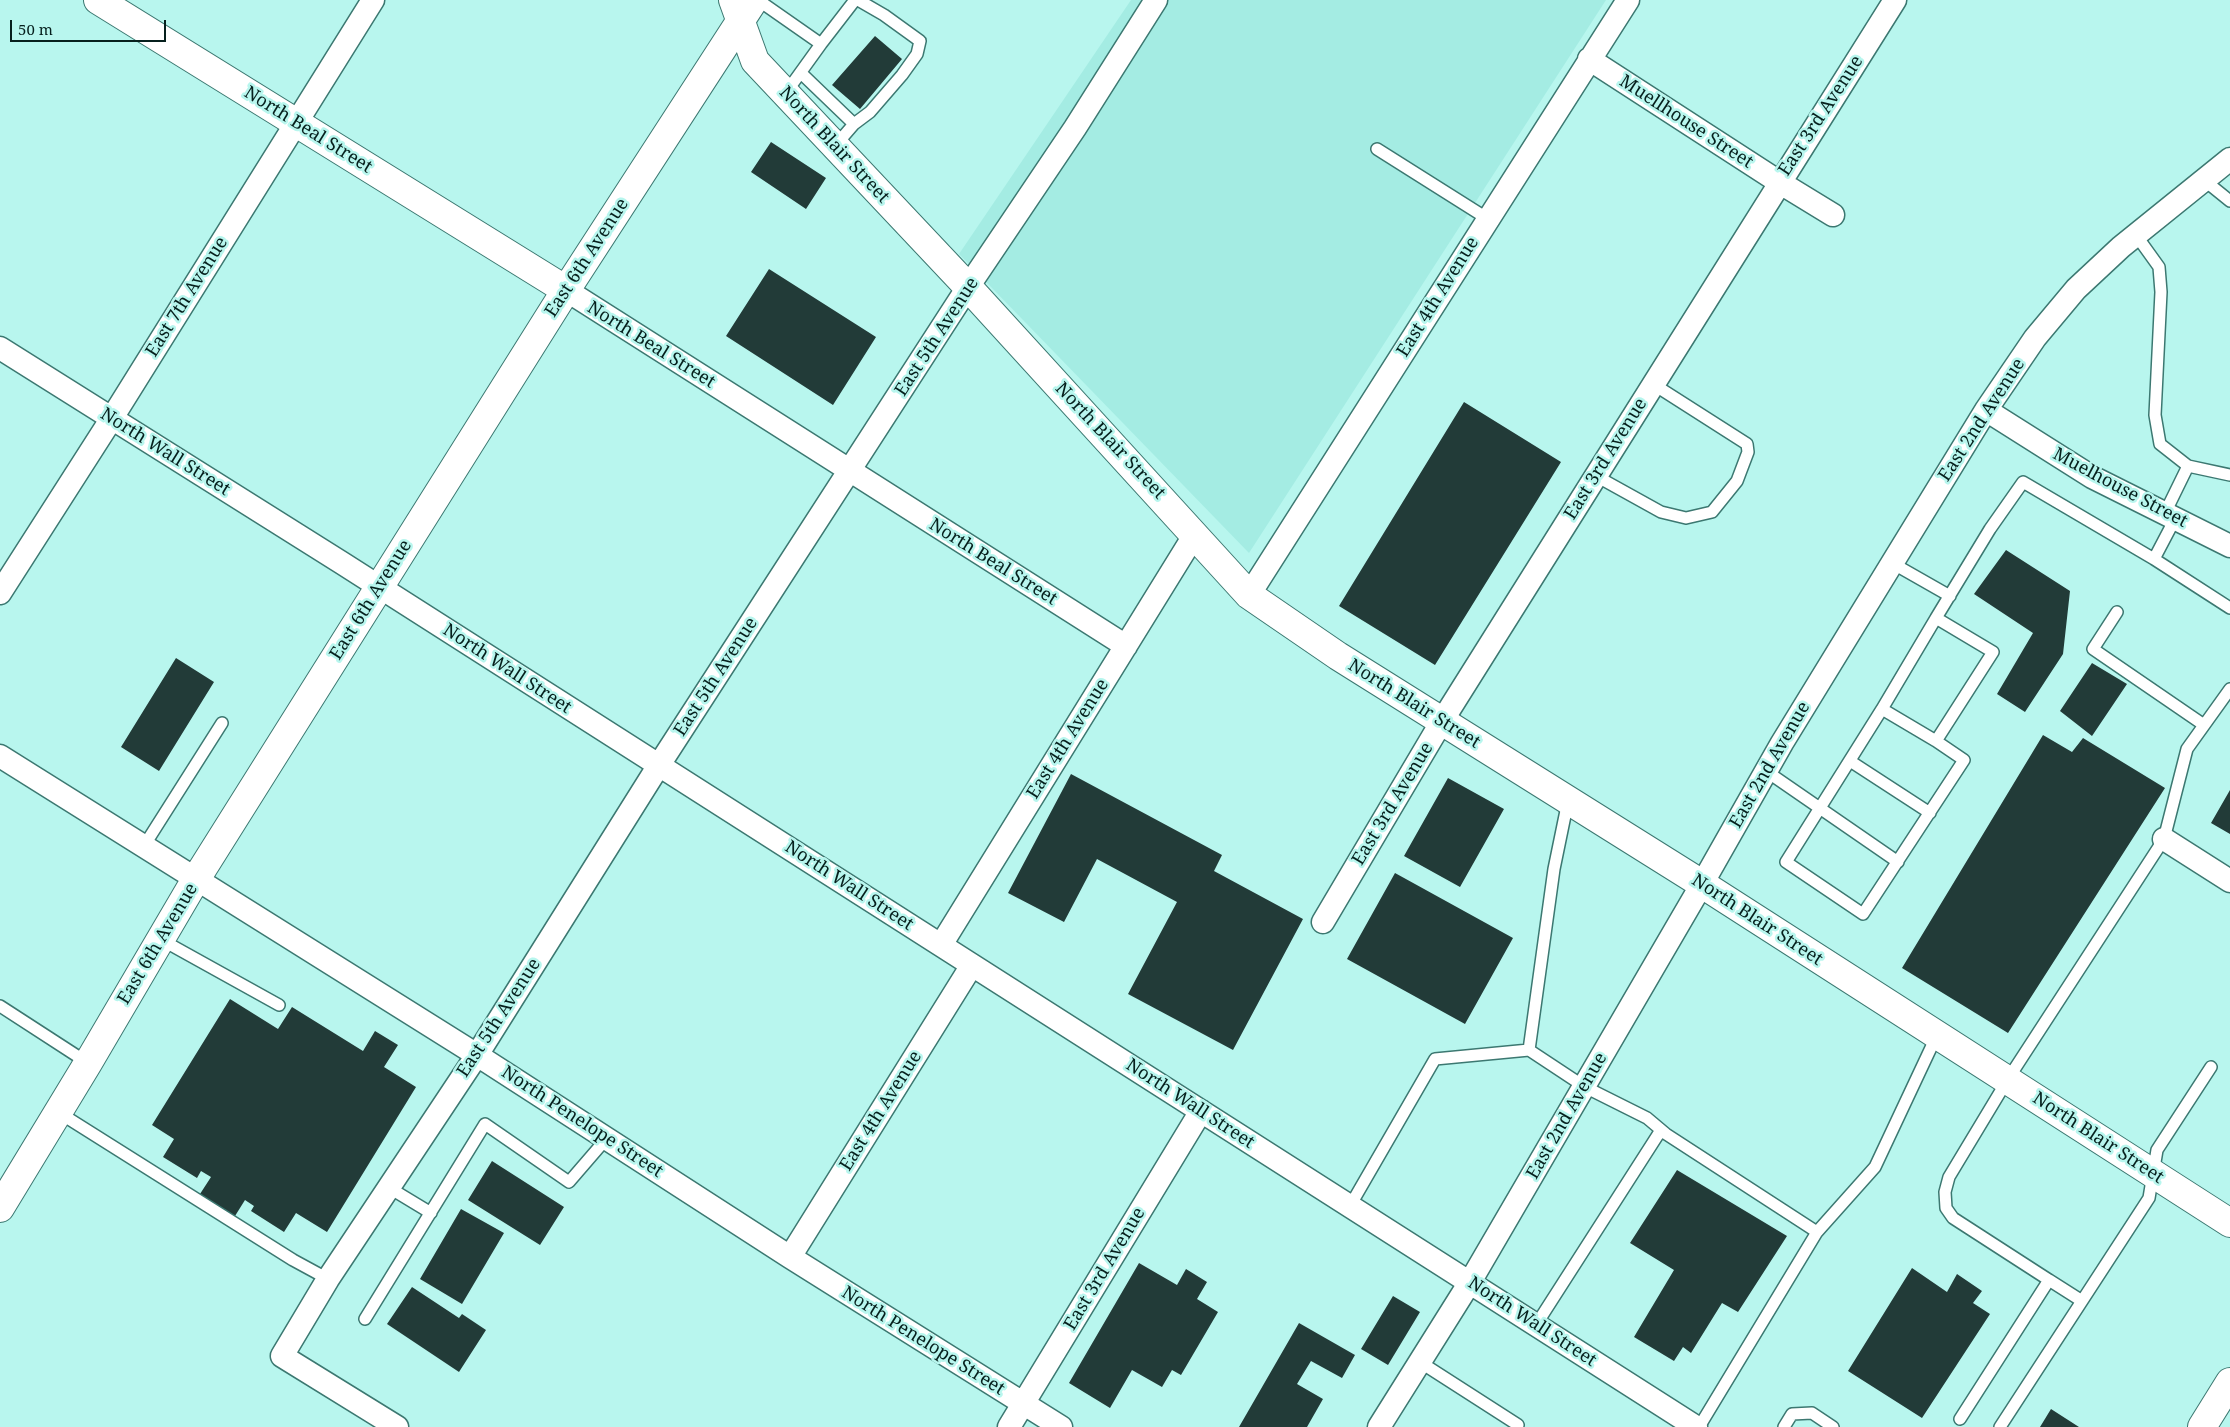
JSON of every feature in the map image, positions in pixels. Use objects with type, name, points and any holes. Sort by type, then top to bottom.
[{"type":"street","name":"North Beal Street","points":[[98,0],[566,290],[1126,646]]},
{"type":"street","name":"East 7th Avenue","points":[[0,593],[112,418],[295,122],[373,0]]},
{"type":"street","name":"East 5th Avenue","points":[[396,1427],[282,1356],[328,1279],[477,1055],[659,765],[1156,0]]},
{"type":"street","name":"East 4th Avenue","points":[[1249,595],[1628,0]]},
{"type":"street","name":"East 3rd Avenue","points":[[1324,922],[1442,721],[1895,0]]},
{"type":"street","name":"North Blair Street","points":[[746,6],[755,61],[793,83],[835,146],[968,287],[1249,595],[1338,656],[1702,884],[2230,1223]]},
{"type":"street","name":"East 6th Avenue","points":[[7,1191],[88,1064],[196,879],[746,6]]},
{"type":"street","name":"Muellhouse Street","points":[[1589,59],[1779,182],[1834,215]]},
{"type":"street","name":"East 2nd Avenue","points":[[1379,1427],[1470,1282],[1766,771],[1986,410],[2035,338],[2076,289],[2136,235],[2230,159]]},
{"type":"street","name":"North Wall Street","points":[[0,348],[379,587],[1698,1427]]},
{"type":"street","name":"Muelhouse Street","points":[[1986,410],[2092,477],[2230,546]]},
{"type":"street","name":"East 4th Avenue","points":[[941,945],[1195,534]]},
{"type":"street","name":"North Penelope Street","points":[[0,756],[477,1055],[790,1257],[1061,1427]]},
{"type":"street","points":[[2164,839],[2230,881]]},
{"type":"street","name":"East 4th Avenue","points":[[790,1257],[972,965]]},
{"type":"street","name":"East 3rd Avenue","points":[[1009,1427],[1201,1111]]},
{"type":"street","points":[[2202,1427],[2230,1382]]},
{"type":"lane","points":[[835,146],[854,124],[870,112],[917,54],[920,41],[884,15],[857,0],[821,44],[793,83],[854,124]]},
{"type":"lane","points":[[746,6],[821,44]]},
{"type":"lane","points":[[1377,149],[1488,219]]},
{"type":"lane","points":[[2204,180],[2230,201]]},
{"type":"lane","points":[[2136,235],[2159,267],[2161,292],[2155,415],[2160,444],[2188,466],[2230,475]]},
{"type":"lane","points":[[1596,476],[1661,512],[1686,518],[1712,512],[1737,481],[1748,452],[1746,444],[1653,384]]},
{"type":"lane","points":[[2154,559],[2188,466]]},
{"type":"lane","points":[[1882,710],[1936,741],[1964,760],[1863,914],[1786,862],[1882,710],[1990,530],[2023,482],[2154,559],[2230,608]]},
{"type":"lane","points":[[1892,563],[1950,596]]},
{"type":"lane","points":[[2118,612],[2093,649],[2204,725]]},
{"type":"lane","points":[[1936,618],[1993,652],[1936,741]]},
{"type":"lane","points":[[2082,1301],[1953,1218],[1946,1208],[1945,1192],[1949,1177],[2008,1079],[2164,839],[2186,749],[2230,689]]},
{"type":"lane","points":[[144,846],[222,723]]},
{"type":"lane","points":[[1850,761],[1930,812]]},
{"type":"lane","points":[[1766,771],[1898,862]]},
{"type":"lane","points":[[1529,1050],[1554,869],[1568,800]]},
{"type":"lane","points":[[160,939],[279,1005]]},
{"type":"lane","points":[[0,1006],[88,1064]]},
{"type":"lane","points":[[1698,1427],[1817,1232],[1875,1166],[1937,1035]]},
{"type":"lane","points":[[1350,1206],[1435,1059],[1529,1050],[1585,1086],[1647,1118],[1661,1130],[1817,1232]]},
{"type":"lane","points":[[2000,1427],[2149,1198],[2157,1150],[2211,1067]]},
{"type":"lane","points":[[58,1112],[293,1260],[328,1279]]},
{"type":"lane","points":[[365,1319],[485,1124],[569,1182],[607,1138]]},
{"type":"lane","points":[[1536,1324],[1661,1130]]},
{"type":"lane","points":[[388,1187],[430,1213]]},
{"type":"lane","points":[[1960,1419],[2049,1280]]},
{"type":"lane","points":[[1420,1362],[1518,1425]]},
{"type":"lane","points":[[1784,1427],[1792,1414],[1812,1413],[1834,1427]]},
{"type":"shaded area","points":[[1131,0],[1606,0],[1249,553],[959,254]]},
{"type":"building","points":[[875,36],[902,59],[860,109],[832,85]]},
{"type":"building","points":[[771,142],[826,178],[806,209],[751,172]]},
{"type":"building","points":[[769,269],[876,337],[833,405],[726,336]]},
{"type":"building","points":[[1464,402],[1561,462],[1435,665],[1339,606]]},
{"type":"building","points":[[2006,550],[2070,591],[2063,654],[2025,712],[1997,694],[2033,633],[1974,594]]},
{"type":"building","points":[[176,658],[214,682],[159,771],[121,747]]},
{"type":"building","points":[[2092,663],[2127,684],[2092,736],[2060,711]]},
{"type":"building","points":[[2043,735],[2072,752],[2083,738],[2165,788],[2008,1033],[1902,968]]},
{"type":"building","points":[[1071,774],[1222,855],[1214,871],[1303,919],[1233,1050],[1128,994],[1177,902],[1097,859],[1064,922],[1008,893]]},
{"type":"building","points":[[1448,778],[1504,809],[1460,887],[1404,856]]},
{"type":"building","points":[[2230,790],[2230,834],[2211,823]]},
{"type":"building","points":[[1395,873],[1513,938],[1465,1024],[1347,959]]},
{"type":"building","points":[[230,999],[278,1029],[292,1007],[363,1051],[375,1031],[398,1045],[384,1067],[416,1087],[327,1232],[296,1213],[284,1232],[251,1211],[254,1206],[245,1200],[235,1216],[200,1194],[211,1177],[201,1171],[197,1178],[163,1157],[174,1139],[152,1125]]},
{"type":"building","points":[[492,1161],[564,1207],[540,1245],[468,1200]]},
{"type":"building","points":[[1677,1170],[1787,1236],[1738,1312],[1722,1303],[1691,1353],[1683,1347],[1674,1361],[1634,1337],[1674,1270],[1630,1243]]},
{"type":"building","points":[[461,1209],[504,1233],[462,1304],[420,1279]]},
{"type":"building","points":[[1139,1263],[1177,1285],[1186,1269],[1207,1282],[1197,1299],[1218,1312],[1181,1375],[1172,1370],[1162,1387],[1132,1370],[1110,1408],[1069,1383]]},
{"type":"building","points":[[1912,1268],[1947,1292],[1957,1274],[1982,1291],[1973,1303],[1990,1314],[1922,1418],[1848,1371]]},
{"type":"building","points":[[412,1287],[459,1318],[462,1314],[486,1330],[459,1372],[387,1324]]},
{"type":"building","points":[[1393,1296],[1420,1312],[1388,1365],[1361,1349]]},
{"type":"building","points":[[1299,1323],[1355,1355],[1342,1378],[1311,1361],[1297,1384],[1323,1399],[1307,1427],[1239,1427]]},
{"type":"building","points":[[2051,1409],[2079,1427],[2040,1427]]}]
